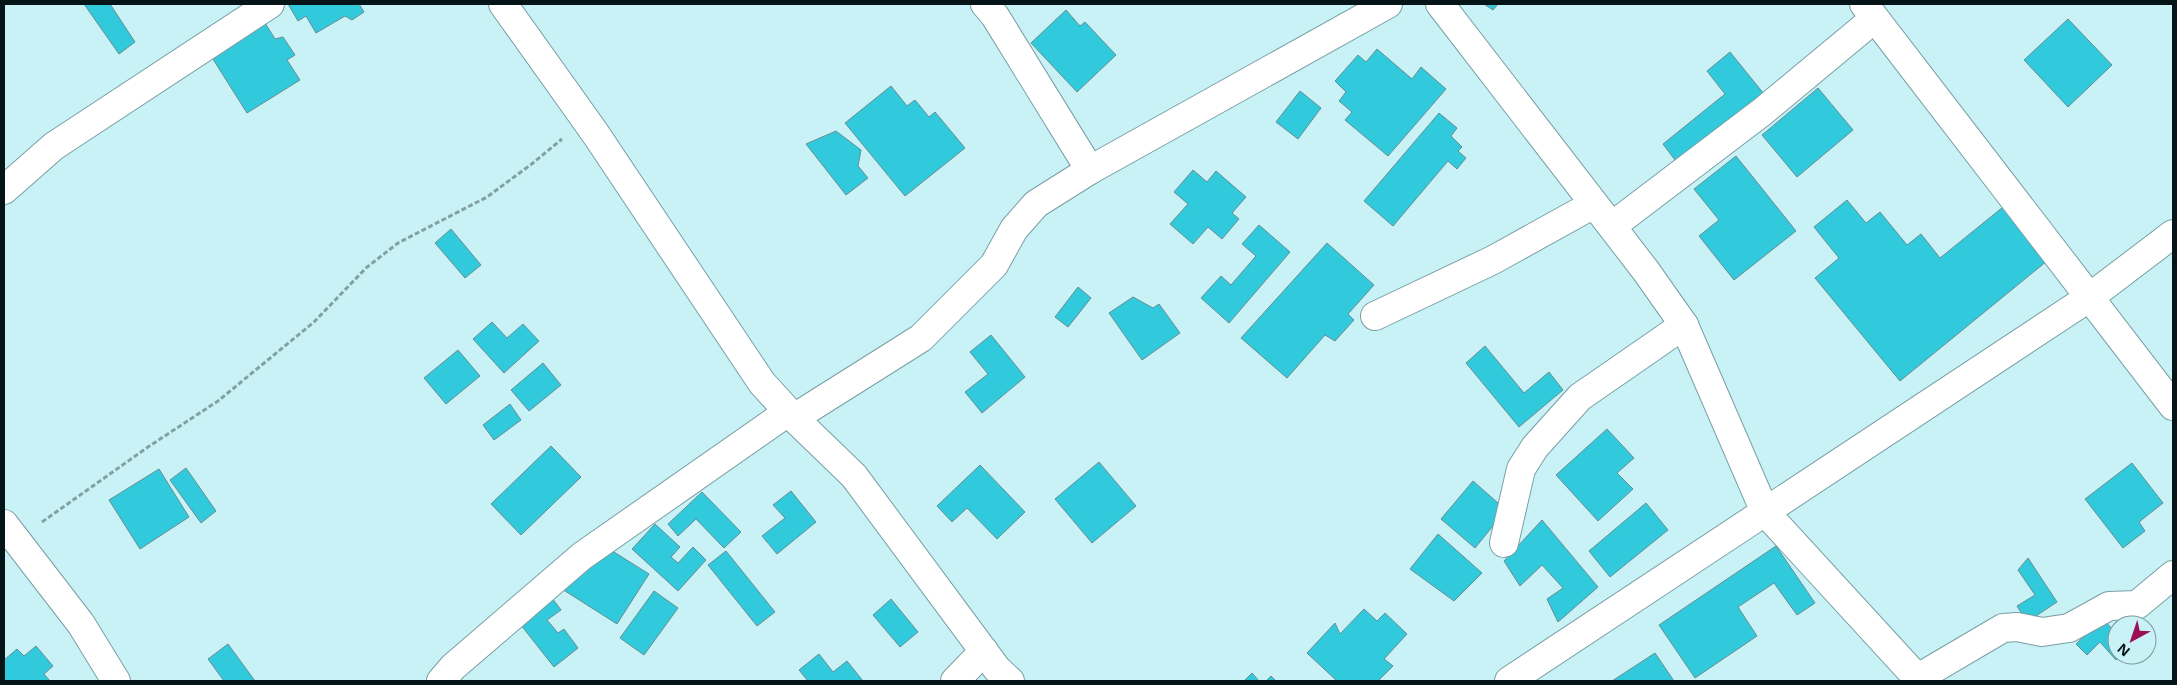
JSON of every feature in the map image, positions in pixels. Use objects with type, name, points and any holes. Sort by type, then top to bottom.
[{"type":"street","points":[[4,190],[54,146],[270,4]]},
{"type":"street","points":[[503,4],[587,122],[762,383],[791,415],[854,476],[997,669],[1010,681]]},
{"type":"street","points":[[985,4],[995,16],[1090,170]]},
{"type":"street","points":[[441,681],[453,668],[582,556],[791,415],[921,338],[994,265],[1014,229],[1036,204],[1090,170],[1388,4]]},
{"type":"street","points":[[1440,4],[1612,226],[1684,325],[1765,512],[1919,679],[2003,628],[2017,627],[2042,632],[2069,628],[2109,606],[2137,605],[2173,575]]},
{"type":"street","points":[[1612,226],[1762,112],[1869,11],[2173,406]]},
{"type":"street","points":[[1375,316],[1493,260],[1594,204]]},
{"type":"street","points":[[1508,681],[2090,297],[2173,234]]},
{"type":"street","points":[[1504,543],[1521,469],[1535,447],[1580,396],[1684,325]]},
{"type":"street","points":[[10,531],[81,624],[116,681]]},
{"type":"street","points":[[955,681],[984,651]]},
{"type":"path","points":[[10,531],[148,447],[218,401],[314,322],[366,268],[398,244],[487,197],[534,163],[568,133],[587,122]]},
{"type":"building","points":[[84,4],[110,4],[135,42],[119,54]]},
{"type":"building","points":[[288,4],[359,4],[364,12],[352,20],[345,16],[316,33],[306,16],[298,21]]},
{"type":"building","points":[[1484,4],[1498,4],[1493,10]]},
{"type":"building","points":[[1066,10],[1080,26],[1085,22],[1116,55],[1077,92],[1031,43]]},
{"type":"building","points":[[2068,19],[2112,65],[2068,107],[2024,60]]},
{"type":"building","points":[[265,23],[275,39],[283,37],[295,55],[287,60],[300,80],[247,113],[211,56]]},
{"type":"building","points":[[1377,49],[1412,79],[1421,67],[1446,89],[1388,156],[1345,120],[1352,112],[1339,101],[1346,92],[1335,81],[1358,55],[1366,62]]},
{"type":"building","points":[[1730,52],[1764,94],[1678,164],[1663,144],[1725,94],[1707,71]]},
{"type":"building","points":[[891,86],[907,106],[915,100],[929,117],[935,112],[965,148],[905,196],[845,123]]},
{"type":"building","points":[[1818,88],[1853,130],[1797,177],[1762,135]]},
{"type":"building","points":[[1300,91],[1321,108],[1298,139],[1276,122]]},
{"type":"building","points":[[1439,113],[1457,128],[1451,136],[1462,147],[1458,151],[1466,158],[1457,169],[1448,161],[1393,226],[1364,201]]},
{"type":"building","points":[[836,131],[861,150],[858,166],[868,178],[846,195],[806,144]]},
{"type":"building","points":[[1736,156],[1796,231],[1734,280],[1699,236],[1719,220],[1694,189]]},
{"type":"building","points":[[1193,170],[1207,182],[1216,171],[1246,197],[1232,213],[1239,219],[1222,239],[1208,227],[1193,244],[1170,224],[1188,204],[1174,192]]},
{"type":"building","points":[[1847,200],[1866,223],[1880,212],[1907,245],[1921,234],[1940,258],[2003,207],[2047,261],[1900,381],[1815,278],[1839,258],[1814,227]]},
{"type":"building","points":[[1259,225],[1290,252],[1229,323],[1201,298],[1221,276],[1231,285],[1256,256],[1242,244]]},
{"type":"building","points":[[451,229],[481,265],[465,278],[435,243]]},
{"type":"building","points":[[1327,243],[1374,285],[1348,314],[1354,320],[1335,341],[1325,335],[1287,378],[1241,338]]},
{"type":"building","points":[[1078,287],[1091,298],[1068,327],[1055,317]]},
{"type":"building","points":[[1133,297],[1153,308],[1159,304],[1180,333],[1142,360],[1109,313]]},
{"type":"building","points":[[492,322],[507,338],[523,324],[539,341],[504,373],[473,339]]},
{"type":"building","points":[[991,335],[1025,377],[982,413],[965,392],[988,374],[970,352]]},
{"type":"building","points":[[1485,346],[1524,393],[1549,372],[1563,390],[1519,427],[1466,363]]},
{"type":"building","points":[[458,350],[480,376],[446,404],[424,378]]},
{"type":"building","points":[[543,363],[561,385],[529,411],[511,390]]},
{"type":"building","points":[[510,404],[521,420],[494,440],[483,425]]},
{"type":"building","points":[[1607,429],[1634,458],[1617,473],[1633,489],[1598,521],[1556,475]]},
{"type":"building","points":[[551,446],[581,477],[521,535],[491,504]]},
{"type":"building","points":[[1099,462],[1136,506],[1092,543],[1055,499]]},
{"type":"building","points":[[2132,463],[2163,503],[2139,522],[2145,531],[2123,548],[2085,499]]},
{"type":"building","points":[[980,465],[1025,512],[997,539],[967,508],[952,522],[937,506]]},
{"type":"building","points":[[186,468],[216,511],[201,523],[170,480]]},
{"type":"building","points":[[159,469],[189,517],[140,549],[109,500]]},
{"type":"building","points":[[1473,481],[1506,510],[1475,548],[1441,519]]},
{"type":"building","points":[[791,491],[816,522],[777,554],[762,536],[785,518],[773,505]]},
{"type":"building","points":[[702,492],[741,532],[724,548],[696,519],[678,536],[668,524]]},
{"type":"building","points":[[1646,503],[1668,530],[1610,577],[1589,551]]},
{"type":"building","points":[[1542,520],[1598,587],[1558,622],[1547,599],[1563,588],[1542,565],[1520,586],[1504,561]]},
{"type":"building","points":[[655,524],[680,547],[671,557],[678,563],[693,547],[706,560],[678,591],[632,549]]},
{"type":"building","points":[[1438,534],[1482,573],[1454,601],[1410,569]]},
{"type":"building","points":[[1776,546],[1815,603],[1797,615],[1774,583],[1738,607],[1757,636],[1695,678],[1659,625]]},
{"type":"building","points":[[606,547],[649,574],[617,624],[562,589],[582,556],[595,565]]},
{"type":"building","points":[[726,551],[775,612],[757,626],[708,565]]},
{"type":"building","points":[[2028,558],[2057,602],[2027,622],[2017,606],[2035,595],[2018,570]]},
{"type":"building","points":[[546,590],[561,610],[547,620],[558,633],[564,629],[578,648],[554,667],[513,615]]},
{"type":"building","points":[[654,591],[678,608],[644,655],[620,638]]},
{"type":"building","points":[[891,599],[918,632],[900,647],[873,615]]},
{"type":"building","points":[[1364,609],[1377,621],[1385,613],[1407,634],[1384,659],[1393,666],[1378,681],[1337,681],[1307,653],[1335,623],[1340,634]]},
{"type":"building","points":[[2103,619],[2107,623],[2107,650],[2100,642],[2087,655],[2076,644]]},
{"type":"building","points":[[228,644],[255,681],[224,681],[208,659]]},
{"type":"building","points":[[36,646],[53,666],[44,674],[50,681],[4,681],[4,660],[17,649],[24,656]]},
{"type":"building","points":[[1655,653],[1674,681],[1612,681]]},
{"type":"building","points":[[819,654],[833,672],[847,661],[863,681],[808,681],[799,670]]},
{"type":"building","points":[[1252,673],[1259,681],[1244,681]]},
{"type":"building","points":[[1271,676],[1276,681],[1266,681]]}]
